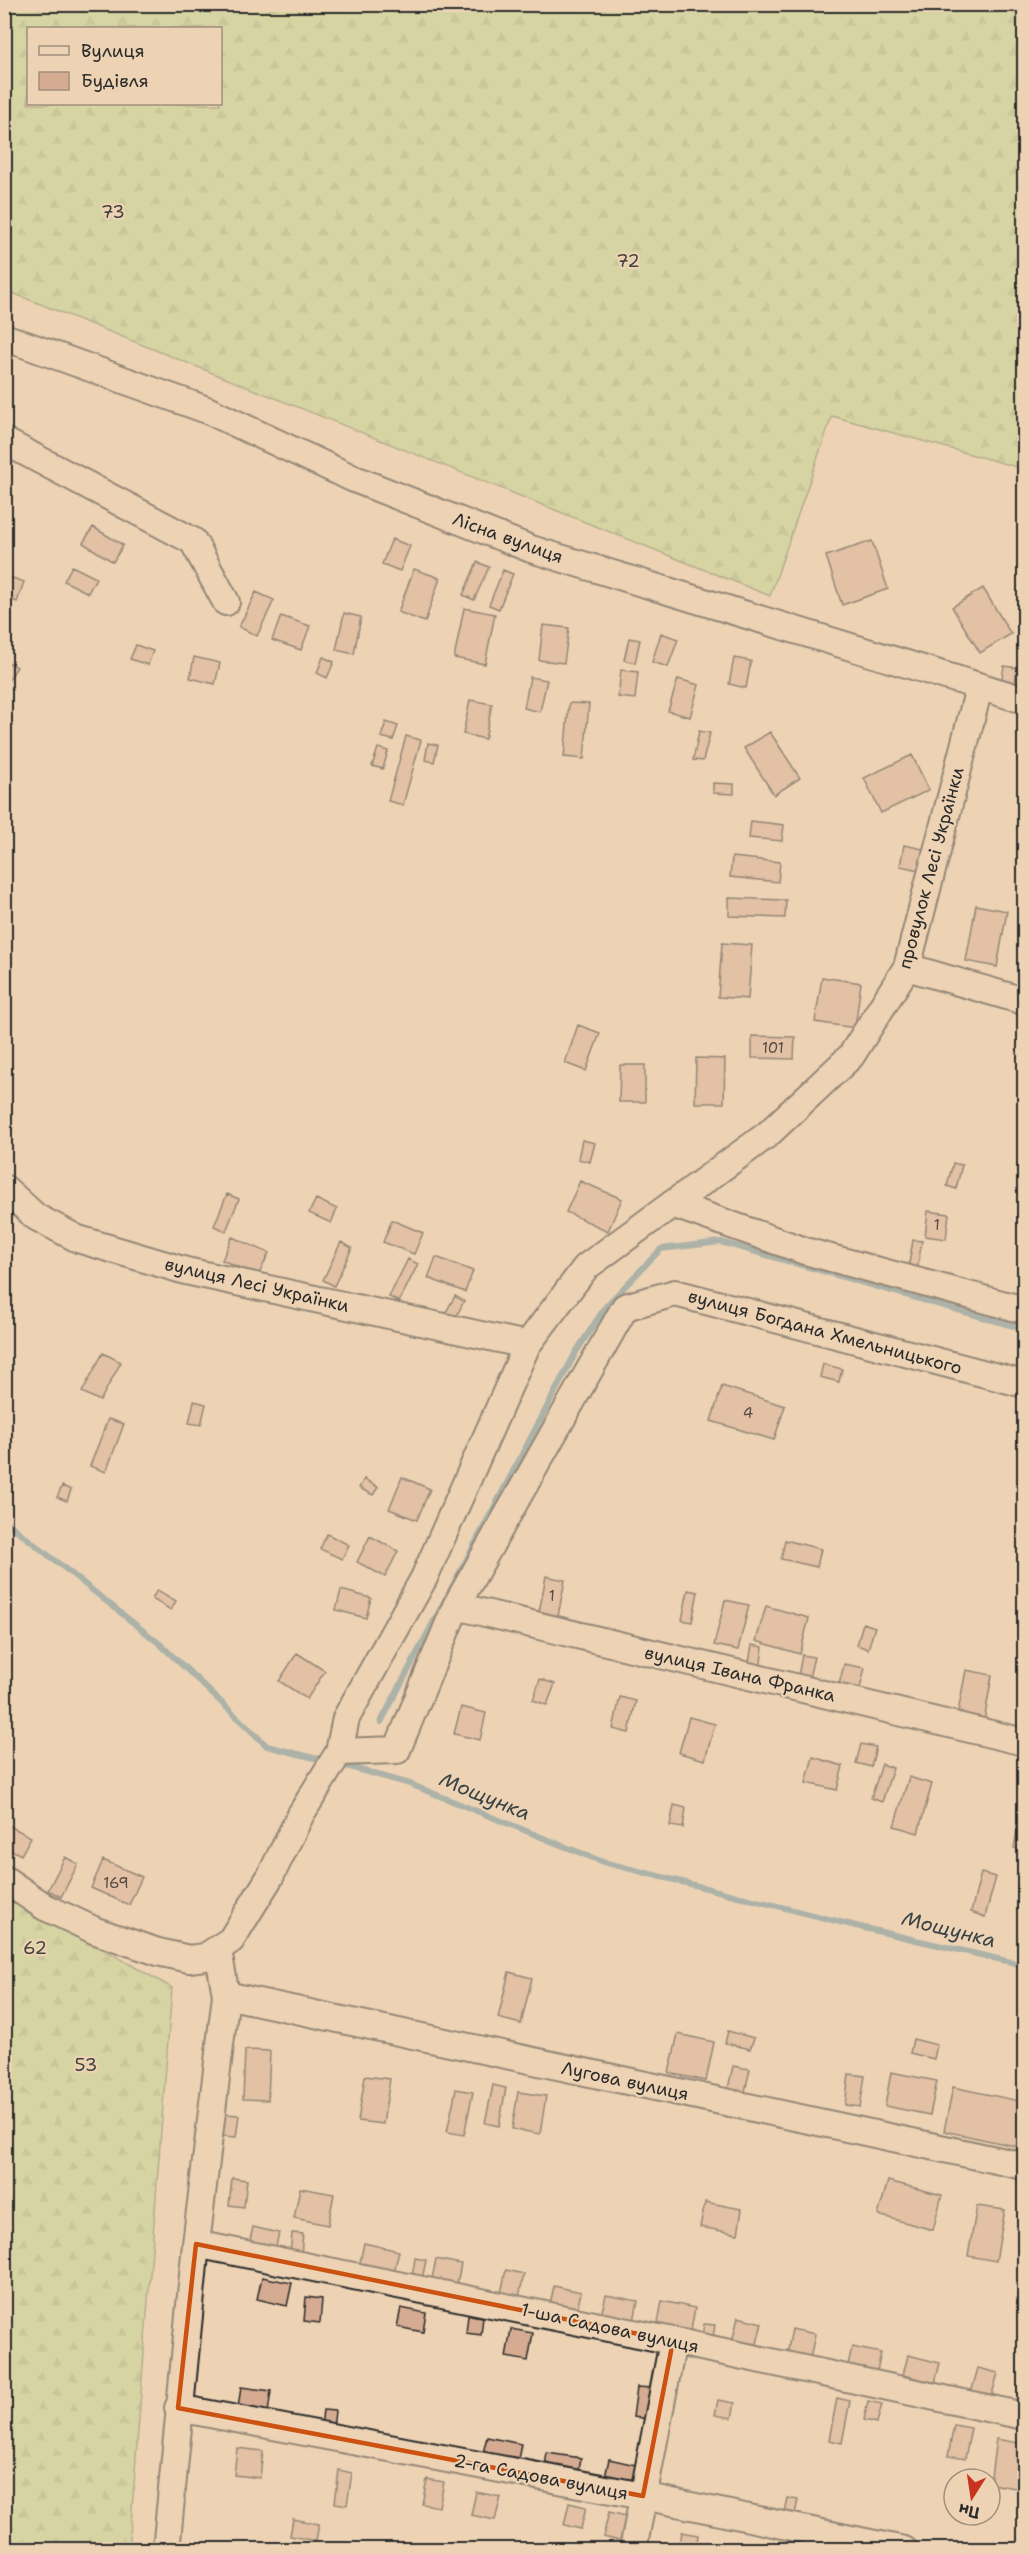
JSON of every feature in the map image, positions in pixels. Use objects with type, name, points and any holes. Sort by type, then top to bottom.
[{"type":"street","name":"Лісна вулиця","points":[[4,337],[207,410],[352,478],[531,549],[1024,700]]},
{"type":"street","points":[[4,441],[193,541],[226,602]]},
{"type":"street","name":"провулок Лесі Українки","points":[[672,1204],[768,1134],[852,1056],[907,968],[979,688]]},
{"type":"street","points":[[907,968],[1024,1001]]},
{"type":"street","name":"вулиця Лесі Українки","points":[[4,1188],[36,1217],[89,1242],[186,1271],[526,1345]]},
{"type":"street","points":[[4,1879],[45,1906],[129,1944],[189,1959],[205,1957],[231,1940],[246,1917],[301,1814],[339,1752],[346,1718],[424,1578],[526,1345],[586,1267],[672,1204],[805,1251],[1024,1310]]},
{"type":"street","name":"вулиця Богдана Хмельницького","points":[[456,1606],[625,1307],[675,1293],[1024,1384]]},
{"type":"street","points":[[339,1752],[397,1750],[456,1606]]},
{"type":"street","name":"вулиця Івана Франка","points":[[456,1606],[1024,1742]]},
{"type":"street","points":[[166,2550],[195,2244],[226,1995],[218,1950]]},
{"type":"street","name":"Лугова вулиця","points":[[226,1995],[1024,2166]]},
{"type":"street","name":"1-ша Садова вулиця","points":[[195,2244],[673,2341],[1024,2416]]},
{"type":"street","points":[[633,2550],[673,2341]]},
{"type":"street","name":"2-га Садова вулиця","points":[[178,2408],[643,2496],[904,2550]]},
{"type":"highlighted area","points":[[196,2244],[673,2341],[643,2496],[178,2408]]},
{"type":"green space","name":"72","points":[[4,5],[1024,5],[1024,469],[832,416],[770,596],[5,290]]},
{"type":"green space","name":"53","points":[[4,1893],[172,1988],[129,2549],[5,2549]]},
{"type":"building","points":[[93,527],[123,545],[113,562],[83,543]]},
{"type":"building","points":[[392,539],[410,546],[400,571],[382,564]]},
{"type":"building","points":[[872,541],[888,589],[842,605],[826,556]]},
{"type":"building","points":[[477,562],[489,567],[474,600],[463,595]]},
{"type":"building","points":[[72,566],[96,578],[88,593],[64,581]]},
{"type":"building","points":[[414,569],[440,578],[425,622],[398,612]]},
{"type":"building","points":[[503,570],[513,574],[499,609],[489,605]]},
{"type":"building","points":[[4,575],[24,582],[17,602],[4,597]]},
{"type":"building","points":[[983,588],[1011,634],[980,653],[952,607]]},
{"type":"building","points":[[256,592],[274,600],[257,636],[239,627]]},
{"type":"building","points":[[464,608],[495,614],[485,664],[454,658]]},
{"type":"building","points":[[344,613],[361,617],[354,654],[336,650]]},
{"type":"building","points":[[281,616],[310,626],[301,650],[272,640]]},
{"type":"building","points":[[543,625],[569,628],[564,663],[539,660]]},
{"type":"building","points":[[661,633],[678,639],[668,667],[652,662]]},
{"type":"building","points":[[629,638],[640,640],[635,663],[624,660]]},
{"type":"building","points":[[136,645],[153,651],[148,665],[130,659]]},
{"type":"building","points":[[194,657],[220,663],[215,684],[190,678]]},
{"type":"building","points":[[323,657],[334,662],[327,678],[317,673]]},
{"type":"building","points":[[734,658],[751,661],[746,688],[729,684]]},
{"type":"building","points":[[4,660],[17,667],[4,687]]},
{"type":"building","points":[[1004,666],[1017,668],[1014,692],[1000,690]]},
{"type":"building","points":[[621,670],[638,672],[635,699],[618,697]]},
{"type":"building","points":[[530,677],[547,680],[540,712],[524,708]]},
{"type":"building","points":[[678,679],[699,685],[690,717],[668,711]]},
{"type":"building","points":[[470,700],[492,704],[485,739],[463,734]]},
{"type":"building","points":[[569,703],[589,704],[584,759],[564,757]]},
{"type":"building","points":[[386,722],[398,726],[393,740],[381,737]]},
{"type":"building","points":[[699,731],[710,733],[703,761],[693,760]]},
{"type":"building","points":[[770,732],[800,778],[774,795],[744,748]]},
{"type":"building","points":[[406,736],[421,740],[403,805],[388,801]]},
{"type":"building","points":[[428,743],[438,745],[434,762],[425,760]]},
{"type":"building","points":[[378,748],[388,751],[383,769],[372,766]]},
{"type":"building","points":[[912,755],[929,790],[881,813],[864,778]]},
{"type":"building","points":[[713,783],[734,784],[734,794],[713,793]]},
{"type":"building","points":[[751,821],[784,825],[782,841],[749,838]]},
{"type":"building","points":[[904,845],[923,849],[919,870],[900,866]]},
{"type":"building","points":[[732,857],[780,862],[778,882],[730,877]]},
{"type":"building","points":[[729,898],[786,900],[785,918],[729,916]]},
{"type":"building","points":[[976,905],[1007,911],[997,967],[966,961]]},
{"type":"building","points":[[722,943],[752,945],[748,999],[718,997]]},
{"type":"building","points":[[822,977],[861,983],[855,1028],[815,1022]]},
{"type":"building","points":[[578,1025],[600,1033],[586,1071],[565,1063]]},
{"type":"building","points":[[752,1036],[795,1037],[794,1059],[752,1058]]},
{"type":"building","points":[[696,1058],[725,1059],[724,1103],[695,1103]]},
{"type":"building","points":[[620,1065],[645,1065],[645,1102],[619,1102]]},
{"type":"building","points":[[582,1140],[595,1143],[590,1162],[578,1159]]},
{"type":"building","points":[[953,1163],[962,1165],[956,1189],[947,1186]]},
{"type":"building","points":[[580,1181],[622,1199],[608,1231],[566,1212]]},
{"type":"building","points":[[227,1194],[239,1199],[226,1231],[214,1226]]},
{"type":"building","points":[[316,1199],[337,1209],[331,1223],[309,1213]]},
{"type":"building","points":[[928,1211],[949,1214],[946,1239],[925,1236]]},
{"type":"building","points":[[392,1220],[423,1233],[414,1254],[383,1242]]},
{"type":"building","points":[[232,1237],[269,1253],[258,1276],[222,1260]]},
{"type":"building","points":[[913,1240],[922,1241],[916,1277],[907,1275]]},
{"type":"building","points":[[341,1242],[352,1248],[334,1286],[323,1280]]},
{"type":"building","points":[[436,1257],[473,1271],[465,1292],[428,1278]]},
{"type":"building","points":[[408,1259],[418,1264],[399,1302],[389,1297]]},
{"type":"building","points":[[455,1296],[464,1301],[455,1319],[445,1314]]},
{"type":"building","points":[[103,1353],[121,1362],[100,1401],[82,1392]]},
{"type":"building","points":[[823,1364],[842,1369],[839,1382],[820,1377]]},
{"type":"building","points":[[722,1386],[785,1406],[774,1440],[711,1421]]},
{"type":"building","points":[[194,1401],[206,1404],[201,1425],[189,1423]]},
{"type":"building","points":[[108,1419],[124,1424],[106,1472],[90,1466]]},
{"type":"building","points":[[402,1477],[430,1489],[417,1520],[389,1509]]},
{"type":"building","points":[[364,1479],[378,1487],[373,1495],[359,1488]]},
{"type":"building","points":[[62,1486],[71,1490],[67,1501],[57,1497]]},
{"type":"building","points":[[327,1534],[349,1545],[342,1559],[320,1549]]},
{"type":"building","points":[[370,1536],[398,1551],[385,1577],[357,1562]]},
{"type":"building","points":[[785,1540],[821,1549],[817,1567],[781,1559]]},
{"type":"building","points":[[546,1576],[565,1580],[558,1616],[539,1612]]},
{"type":"building","points":[[157,1590],[176,1601],[171,1610],[152,1599]]},
{"type":"building","points":[[341,1590],[371,1598],[366,1618],[336,1610]]},
{"type":"building","points":[[688,1590],[698,1592],[692,1622],[682,1620]]},
{"type":"building","points":[[725,1600],[749,1605],[738,1650],[714,1645]]},
{"type":"building","points":[[766,1606],[809,1618],[800,1654],[756,1641]]},
{"type":"building","points":[[863,1623],[875,1627],[868,1649],[857,1645]]},
{"type":"building","points":[[752,1645],[763,1647],[760,1670],[748,1668]]},
{"type":"building","points":[[297,1653],[325,1671],[307,1699],[279,1681]]},
{"type":"building","points":[[802,1655],[814,1657],[809,1678],[798,1676]]},
{"type":"building","points":[[844,1664],[865,1668],[859,1693],[838,1689]]},
{"type":"building","points":[[966,1670],[992,1675],[984,1722],[957,1717]]},
{"type":"building","points":[[540,1679],[555,1684],[547,1705],[533,1700]]},
{"type":"building","points":[[620,1697],[636,1701],[629,1733],[613,1729]]},
{"type":"building","points":[[461,1707],[486,1713],[480,1740],[454,1734]]},
{"type":"building","points":[[689,1717],[715,1724],[705,1760],[679,1753]]},
{"type":"building","points":[[861,1744],[876,1747],[871,1767],[856,1763]]},
{"type":"building","points":[[813,1757],[843,1766],[837,1790],[806,1783]]},
{"type":"building","points":[[882,1764],[893,1768],[882,1802],[871,1798]]},
{"type":"building","points":[[909,1777],[932,1784],[918,1833],[894,1826]]},
{"type":"building","points":[[1022,1801],[1024,1801],[1024,1850],[1014,1848]]},
{"type":"building","points":[[674,1805],[686,1808],[683,1828],[670,1826]]},
{"type":"building","points":[[4,1823],[31,1837],[21,1855],[4,1846]]},
{"type":"building","points":[[65,1857],[78,1864],[61,1897],[48,1890]]},
{"type":"building","points":[[103,1860],[142,1877],[129,1905],[91,1888]]},
{"type":"building","points":[[981,1873],[996,1877],[985,1917],[971,1912]]},
{"type":"building","points":[[509,1972],[532,1978],[521,2024],[498,2018]]},
{"type":"building","points":[[728,2031],[754,2038],[750,2049],[725,2043]]},
{"type":"building","points":[[678,2034],[714,2042],[706,2081],[669,2073]]},
{"type":"building","points":[[913,2039],[937,2045],[934,2059],[910,2053]]},
{"type":"building","points":[[245,2050],[270,2051],[268,2100],[243,2099]]},
{"type":"building","points":[[733,2066],[750,2069],[744,2096],[727,2093]]},
{"type":"building","points":[[891,2072],[937,2081],[930,2115],[885,2106]]},
{"type":"building","points":[[849,2074],[865,2076],[860,2107],[845,2105]]},
{"type":"building","points":[[365,2076],[390,2079],[383,2124],[358,2121]]},
{"type":"building","points":[[493,2085],[506,2088],[499,2126],[485,2123]]},
{"type":"building","points":[[953,2087],[1024,2102],[1024,2148],[944,2131]]},
{"type":"building","points":[[456,2089],[473,2092],[464,2135],[447,2132]]},
{"type":"building","points":[[518,2092],[546,2096],[540,2134],[512,2129]]},
{"type":"building","points":[[225,2114],[239,2115],[236,2137],[222,2136]]},
{"type":"building","points":[[232,2178],[247,2180],[244,2207],[229,2205]]},
{"type":"building","points":[[888,2181],[942,2195],[933,2230],[878,2215]]},
{"type":"building","points":[[300,2188],[334,2194],[328,2225],[294,2218]]},
{"type":"building","points":[[705,2202],[742,2209],[738,2234],[700,2227]]},
{"type":"building","points":[[977,2206],[1005,2210],[996,2261],[968,2256]]},
{"type":"building","points":[[253,2227],[279,2233],[275,2250],[249,2244]]},
{"type":"building","points":[[292,2233],[303,2234],[301,2255],[290,2254]]},
{"type":"building","points":[[364,2243],[399,2251],[393,2276],[359,2267]]},
{"type":"building","points":[[415,2258],[426,2260],[422,2280],[412,2278]]},
{"type":"building","points":[[436,2259],[461,2264],[457,2284],[432,2279]]},
{"type":"building","points":[[506,2270],[524,2274],[519,2297],[501,2293]]},
{"type":"building","points":[[262,2277],[292,2283],[287,2306],[257,2299]]},
{"type":"building","points":[[554,2286],[581,2292],[577,2311],[550,2305]]},
{"type":"building","points":[[606,2295],[638,2301],[634,2321],[601,2315]]},
{"type":"building","points":[[306,2297],[322,2299],[320,2323],[304,2321]]},
{"type":"building","points":[[662,2301],[695,2308],[690,2335],[657,2328]]},
{"type":"building","points":[[401,2308],[426,2313],[423,2332],[397,2327]]},
{"type":"building","points":[[468,2315],[483,2317],[481,2335],[466,2333]]},
{"type":"building","points":[[738,2317],[762,2323],[756,2348],[732,2342]]},
{"type":"building","points":[[704,2324],[715,2325],[712,2344],[701,2342]]},
{"type":"building","points":[[511,2329],[533,2333],[528,2361],[506,2357]]},
{"type":"building","points":[[792,2329],[815,2334],[810,2359],[787,2354]]},
{"type":"building","points":[[852,2347],[881,2353],[877,2371],[848,2365]]},
{"type":"building","points":[[908,2355],[940,2363],[935,2383],[903,2375]]},
{"type":"building","points":[[978,2368],[998,2373],[991,2398],[971,2393]]},
{"type":"building","points":[[241,2387],[271,2391],[268,2413],[238,2408]]},
{"type":"building","points":[[637,2387],[652,2388],[648,2419],[633,2417]]},
{"type":"building","points":[[837,2398],[850,2401],[842,2443],[829,2440]]},
{"type":"building","points":[[718,2400],[735,2403],[732,2418],[715,2415]]},
{"type":"building","points":[[868,2401],[882,2404],[877,2423],[864,2420]]},
{"type":"building","points":[[323,2410],[335,2411],[333,2429],[321,2428]]},
{"type":"building","points":[[954,2425],[971,2428],[965,2459],[948,2456]]},
{"type":"building","points":[[487,2437],[521,2444],[517,2465],[482,2457]]},
{"type":"building","points":[[996,2439],[1024,2444],[1022,2489],[1002,2486],[1002,2467],[992,2467]]},
{"type":"building","points":[[237,2448],[263,2451],[260,2478],[234,2475]]},
{"type":"building","points":[[547,2453],[581,2458],[578,2477],[544,2471]]},
{"type":"building","points":[[609,2459],[636,2465],[632,2482],[605,2477]]},
{"type":"building","points":[[339,2470],[352,2473],[347,2505],[335,2503]]},
{"type":"building","points":[[427,2479],[444,2482],[439,2507],[422,2504]]},
{"type":"building","points":[[476,2492],[501,2497],[495,2520],[471,2515]]},
{"type":"building","points":[[788,2498],[798,2500],[794,2519],[784,2516]]},
{"type":"building","points":[[569,2503],[586,2507],[581,2529],[564,2525]]},
{"type":"building","points":[[609,2512],[626,2516],[620,2541],[603,2537]]},
{"type":"building","points":[[293,2519],[319,2524],[316,2541],[290,2536]]},
{"type":"building","points":[[682,2532],[698,2535],[696,2550],[679,2550]]},
{"type":"building","points":[[994,2541],[1007,2544],[1006,2550],[993,2550]]},
{"type":"waterway","points":[[450,1591],[576,1352],[606,1306],[661,1249],[721,1242],[1024,1329]]},
{"type":"waterway","name":"Мощунка","points":[[4,1520],[160,1644],[267,1746],[326,1761]]},
{"type":"waterway","points":[[381,1722],[445,1600]]},
{"type":"waterway","name":"Мощунка","points":[[339,1764],[410,1784],[603,1862],[860,1927],[1024,1965]]},
{"type":"park label","name":"73","points":[[113,212]]},
{"type":"park label","name":"62","points":[[35,1948]]}]
